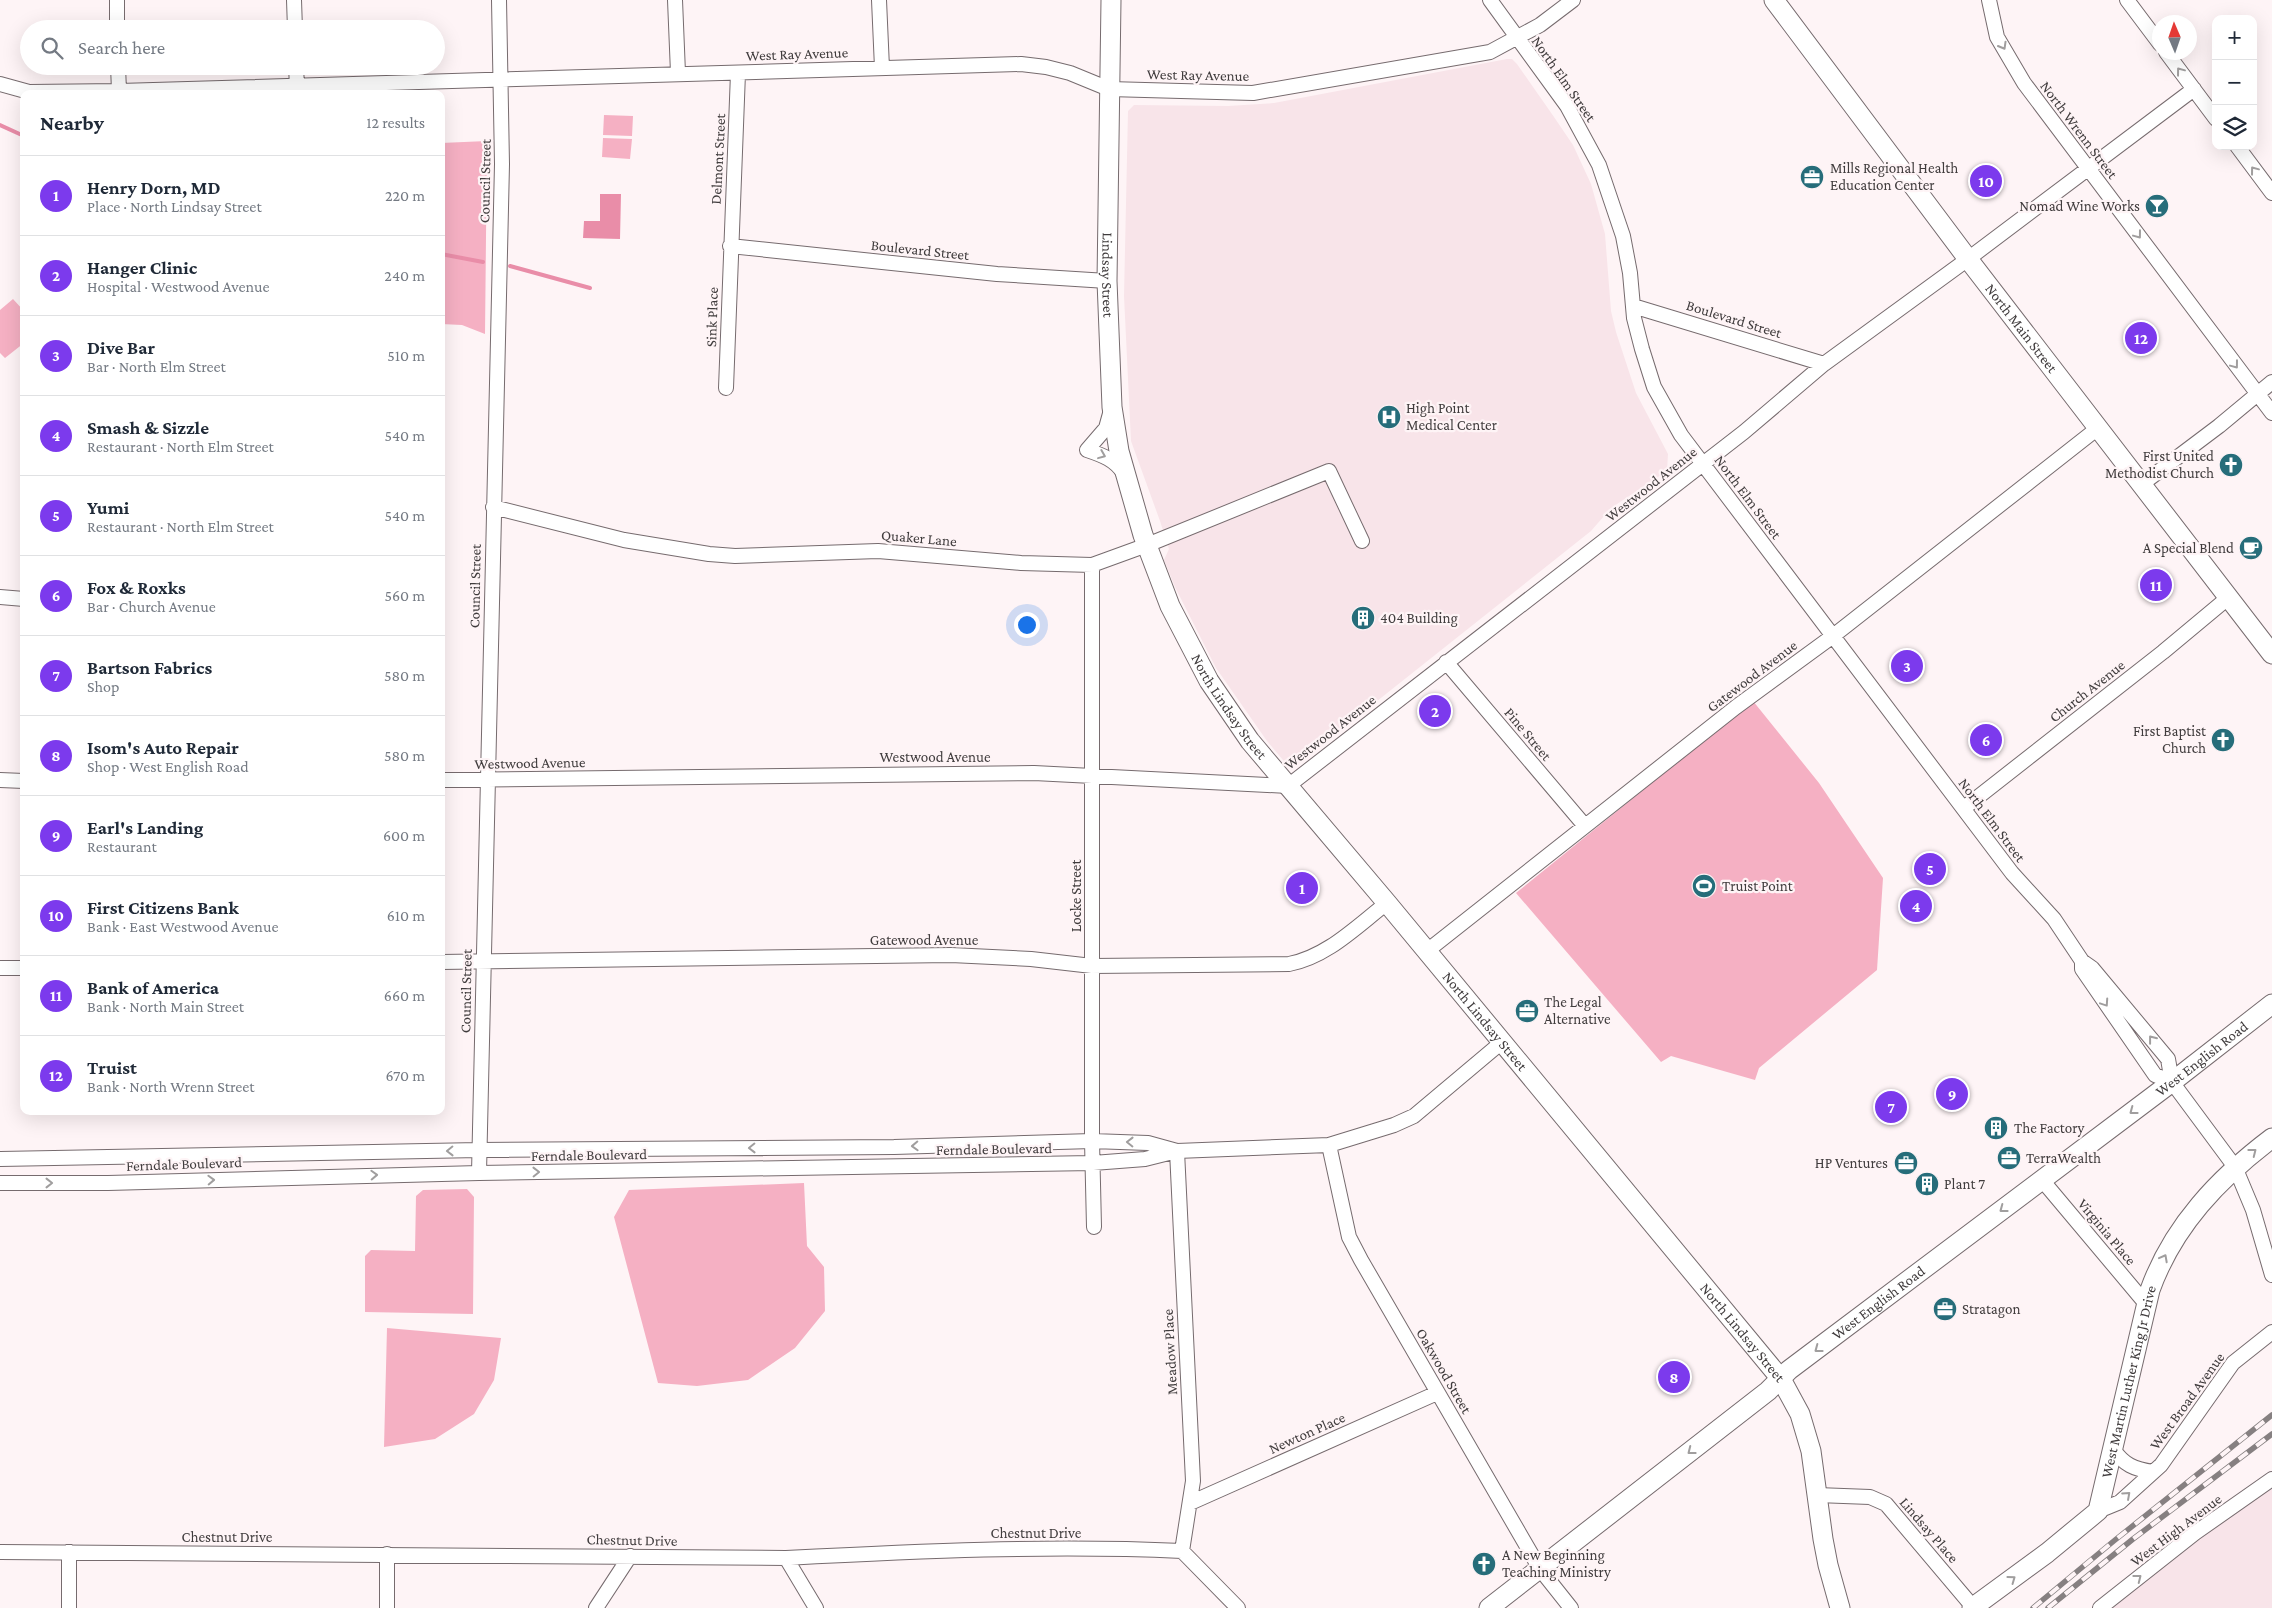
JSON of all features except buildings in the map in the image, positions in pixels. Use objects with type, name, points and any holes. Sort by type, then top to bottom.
[{"type":"main road","name":"Lindsay Street","points":[[1111,0],[1107,281],[1112,407],[1119,451],[1147,545]]},
{"type":"main road","name":"North Main Street","points":[[1774,0],[1968,259],[2272,654]]},
{"type":"main road","name":"North Lindsay Street","points":[[1147,545],[1170,606],[1209,681],[1250,741],[1388,903],[1781,1379],[1800,1414],[1811,1451],[1828,1565],[1840,1608]]},
{"type":"main road","name":"West English Road","points":[[1489,1608],[1768,1391],[1864,1313],[2172,1082],[2272,1004]]},
{"type":"main road","name":"West Martin Luther King Jr Drive","points":[[2098,1511],[2147,1305],[2158,1270],[2176,1236],[2194,1211],[2235,1167],[2272,1138]]},
{"type":"main road","points":[[1973,1608],[2047,1553],[2098,1511]]},
{"type":"street","points":[[117,0],[118,20]]},
{"type":"street","points":[[294,0],[295,20]]},
{"type":"street","name":"Council Street","points":[[479,1173],[502,164],[499,0]]},
{"type":"street","points":[[675,0],[678,74]]},
{"type":"street","points":[[879,0],[882,68]]},
{"type":"street","name":"North Elm Street","points":[[1490,0],[1567,106],[1599,165],[1623,236],[1634,306],[1634,318],[1642,350],[1654,387],[1681,435],[2012,873],[2054,920],[2082,961],[2092,968],[2168,1059],[2172,1082],[2235,1167],[2253,1210],[2272,1275]]},
{"type":"street","name":"West Ray Avenue","points":[[164,90],[1021,64],[1046,67],[1070,73],[1109,89],[1254,92],[1490,52],[1540,25],[1573,0]]},
{"type":"street","name":"North Wrenn Street","points":[[1989,0],[1998,36],[2024,83],[2272,413]]},
{"type":"street","points":[[2126,0],[2152,34]]},
{"type":"street","points":[[2172,60],[2212,113]]},
{"type":"street","name":"Delmont Street","points":[[730,246],[738,73]]},
{"type":"street","points":[[118,75],[119,90]]},
{"type":"street","points":[[296,75],[297,87]]},
{"type":"street","name":"West Ray Avenue","points":[[0,84],[22,90]]},
{"type":"street","name":"Westwood Avenue","points":[[445,780],[890,773],[1034,773],[1272,787],[1288,786],[1744,432],[1824,364],[1968,259],[2194,89]]},
{"type":"street","points":[[2240,150],[2270,188]]},
{"type":"street","name":"Boulevard Street","points":[[730,246],[997,274],[1107,281]]},
{"type":"street","name":"Sink Place","points":[[726,388],[730,246]]},
{"type":"street","name":"Boulevard Street","points":[[1634,306],[1824,364]]},
{"type":"street","points":[[2142,484],[2234,415],[2257,393],[2272,382]]},
{"type":"street","points":[[1112,407],[1106,428],[1087,450],[1110,459],[1120,466],[1127,479]]},
{"type":"street","name":"Gatewood Avenue","points":[[1427,951],[1736,707],[1833,636],[2098,428]]},
{"type":"street","name":"Quaker Lane","points":[[493,507],[624,540],[709,554],[734,556],[878,551],[1021,563],[1092,565],[1147,545],[1329,471],[1362,541]]},
{"type":"street","name":"Locke Street","points":[[1092,565],[1090,597],[1093,776],[1092,1141],[1094,1228]]},
{"type":"street","points":[[0,597],[20,599]]},
{"type":"street","name":"Church Avenue","points":[[1964,808],[2163,652],[2229,597]]},
{"type":"street","name":"Pine Street","points":[[1446,662],[1585,826]]},
{"type":"street","points":[[0,780],[20,781]]},
{"type":"street","name":"Gatewood Avenue","points":[[445,962],[951,955],[1031,959],[1092,966],[1297,963],[1324,952],[1388,903]]},
{"type":"street","name":"North Elm Street","points":[[2082,961],[2082,969],[2155,1075],[2172,1082]]},
{"type":"street","points":[[0,968],[20,968]]},
{"type":"street","name":"Ferndale Boulevard","points":[[0,1184],[479,1173],[1093,1163],[1145,1159],[1177,1151],[1329,1145],[1394,1125],[1414,1116],[1502,1042]]},
{"type":"street","name":"Ferndale Boulevard","points":[[0,1159],[479,1150],[894,1147],[1092,1141],[1148,1143],[1177,1151]]},
{"type":"street","name":"Oakwood Street","points":[[1329,1145],[1349,1237],[1437,1393],[1540,1569],[1568,1603],[1578,1608]]},
{"type":"street","name":"Meadow Place","points":[[1177,1151],[1192,1481],[1182,1551]]},
{"type":"street","name":"Virginia Place","points":[[2042,1180],[2147,1305]]},
{"type":"street","name":"West Broad Avenue","points":[[2098,1511],[2120,1502],[2161,1465],[2232,1363],[2272,1332]]},
{"type":"street","name":"Newton Place","points":[[1190,1503],[1437,1393]]},
{"type":"street","name":"West Broad Avenue","points":[[2113,1450],[2122,1462],[2135,1470],[2153,1472]]},
{"type":"street","name":"West High Avenue","points":[[2100,1608],[2195,1534],[2272,1479]]},
{"type":"street","name":"Lindsay Place","points":[[1817,1495],[1870,1498],[1886,1504],[1973,1608]]},
{"type":"street","name":"Chestnut Drive","points":[[0,1552],[786,1558],[898,1552],[1033,1549],[1182,1551]]},
{"type":"street","points":[[1182,1551],[1238,1608]]},
{"type":"street","points":[[69,1552],[69,1608]]},
{"type":"street","points":[[387,1554],[387,1608]]},
{"type":"street","points":[[596,1608],[630,1556]]},
{"type":"street","points":[[786,1558],[816,1608]]},
{"type":"shaded area","name":"High Point Medical Center","points":[[1512,59],[1517,64],[1573,145],[1591,184],[1605,234],[1611,311],[1616,332],[1636,393],[1668,454],[1667,471],[1611,508],[1591,531],[1294,767],[1288,766],[1267,741],[1216,668],[1175,587],[1164,560],[1169,549],[1131,441],[1124,296],[1128,111],[1134,105],[1228,106],[1274,103]]},
{"type":"shaded area","points":[[604,115],[633,116],[632,136],[603,135]]},
{"type":"shaded area","points":[[603,138],[632,139],[630,159],[602,157]]},
{"type":"shaded area","points":[[487,141],[485,334],[462,325],[445,324],[445,143]]},
{"type":"shaded area","points":[[600,194],[621,194],[620,239],[583,238],[584,221],[600,221]]},
{"type":"shaded area","points":[[13,299],[20,307],[20,346],[5,358],[0,353],[0,310]]},
{"type":"shaded area","name":"Truist Point","points":[[1753,701],[1819,783],[1883,878],[1877,970],[1759,1068],[1755,1080],[1671,1056],[1661,1062],[1516,893]]},
{"type":"shaded area","points":[[804,1183],[807,1246],[824,1267],[825,1311],[795,1348],[748,1380],[697,1386],[658,1383],[614,1217],[629,1190]]},
{"type":"shaded area","points":[[467,1189],[474,1197],[473,1314],[365,1312],[365,1256],[371,1250],[415,1251],[416,1196],[423,1190]]},
{"type":"shaded area","points":[[387,1328],[501,1338],[494,1380],[474,1414],[435,1439],[384,1447]]},
{"type":"shaded area","points":[[2272,1485],[2272,1608],[2107,1608],[2110,1605]]},
{"type":"waterway","points":[[0,125],[20,134]]},
{"type":"waterway","points":[[445,255],[483,262]]},
{"type":"waterway","points":[[510,266],[590,288]]},
{"type":"railway","points":[[2033,1608],[2272,1415]]},
{"type":"railway","points":[[2048,1608],[2133,1539],[2272,1434]]},
{"type":"place","name":"Mills Regional Health Education Center","points":[[1812,177]]},
{"type":"place","name":"First Citizens Bank","points":[[1986,181]]},
{"type":"place","name":"Nomad Wine Works","points":[[2157,206]]},
{"type":"place","name":"Truist","points":[[2141,338]]},
{"type":"place","name":"High Point Medical Center","points":[[1389,417]]},
{"type":"place","name":"First United Methodist Church","points":[[2231,465]]},
{"type":"place","name":"A Special Blend","points":[[2251,548]]},
{"type":"place","name":"Bank of America","points":[[2156,585]]},
{"type":"place","name":"404 Building","points":[[1363,618]]},
{"type":"place","name":"Dive Bar","points":[[1907,666]]},
{"type":"place","name":"Hanger Clinic","points":[[1435,711]]},
{"type":"place","name":"Fox & Roxks","points":[[1986,740]]},
{"type":"place","name":"First Baptist Church","points":[[2223,740]]},
{"type":"place","name":"Yumi","points":[[1930,869]]},
{"type":"place","name":"Truist Point","points":[[1704,886]]},
{"type":"place","name":"Henry Dorn, MD","points":[[1302,888]]},
{"type":"place","name":"Smash & Sizzle","points":[[1916,906]]},
{"type":"place","name":"The Legal Alternative","points":[[1527,1011]]},
{"type":"place","name":"Earl's Landing","points":[[1952,1094]]},
{"type":"place","name":"Bartson Fabrics","points":[[1891,1107]]},
{"type":"place","name":"The Factory","points":[[1996,1128]]},
{"type":"place","name":"TerraWealth","points":[[2009,1158]]},
{"type":"place","name":"HP Ventures","points":[[1906,1163]]},
{"type":"place","name":"Plant 7","points":[[1927,1184]]},
{"type":"place","name":"Stratagon","points":[[1945,1309]]},
{"type":"place","name":"Isom's Auto Repair","points":[[1674,1377]]},
{"type":"place","name":"A New Beginning Teaching Ministry","points":[[1484,1564]]}]
